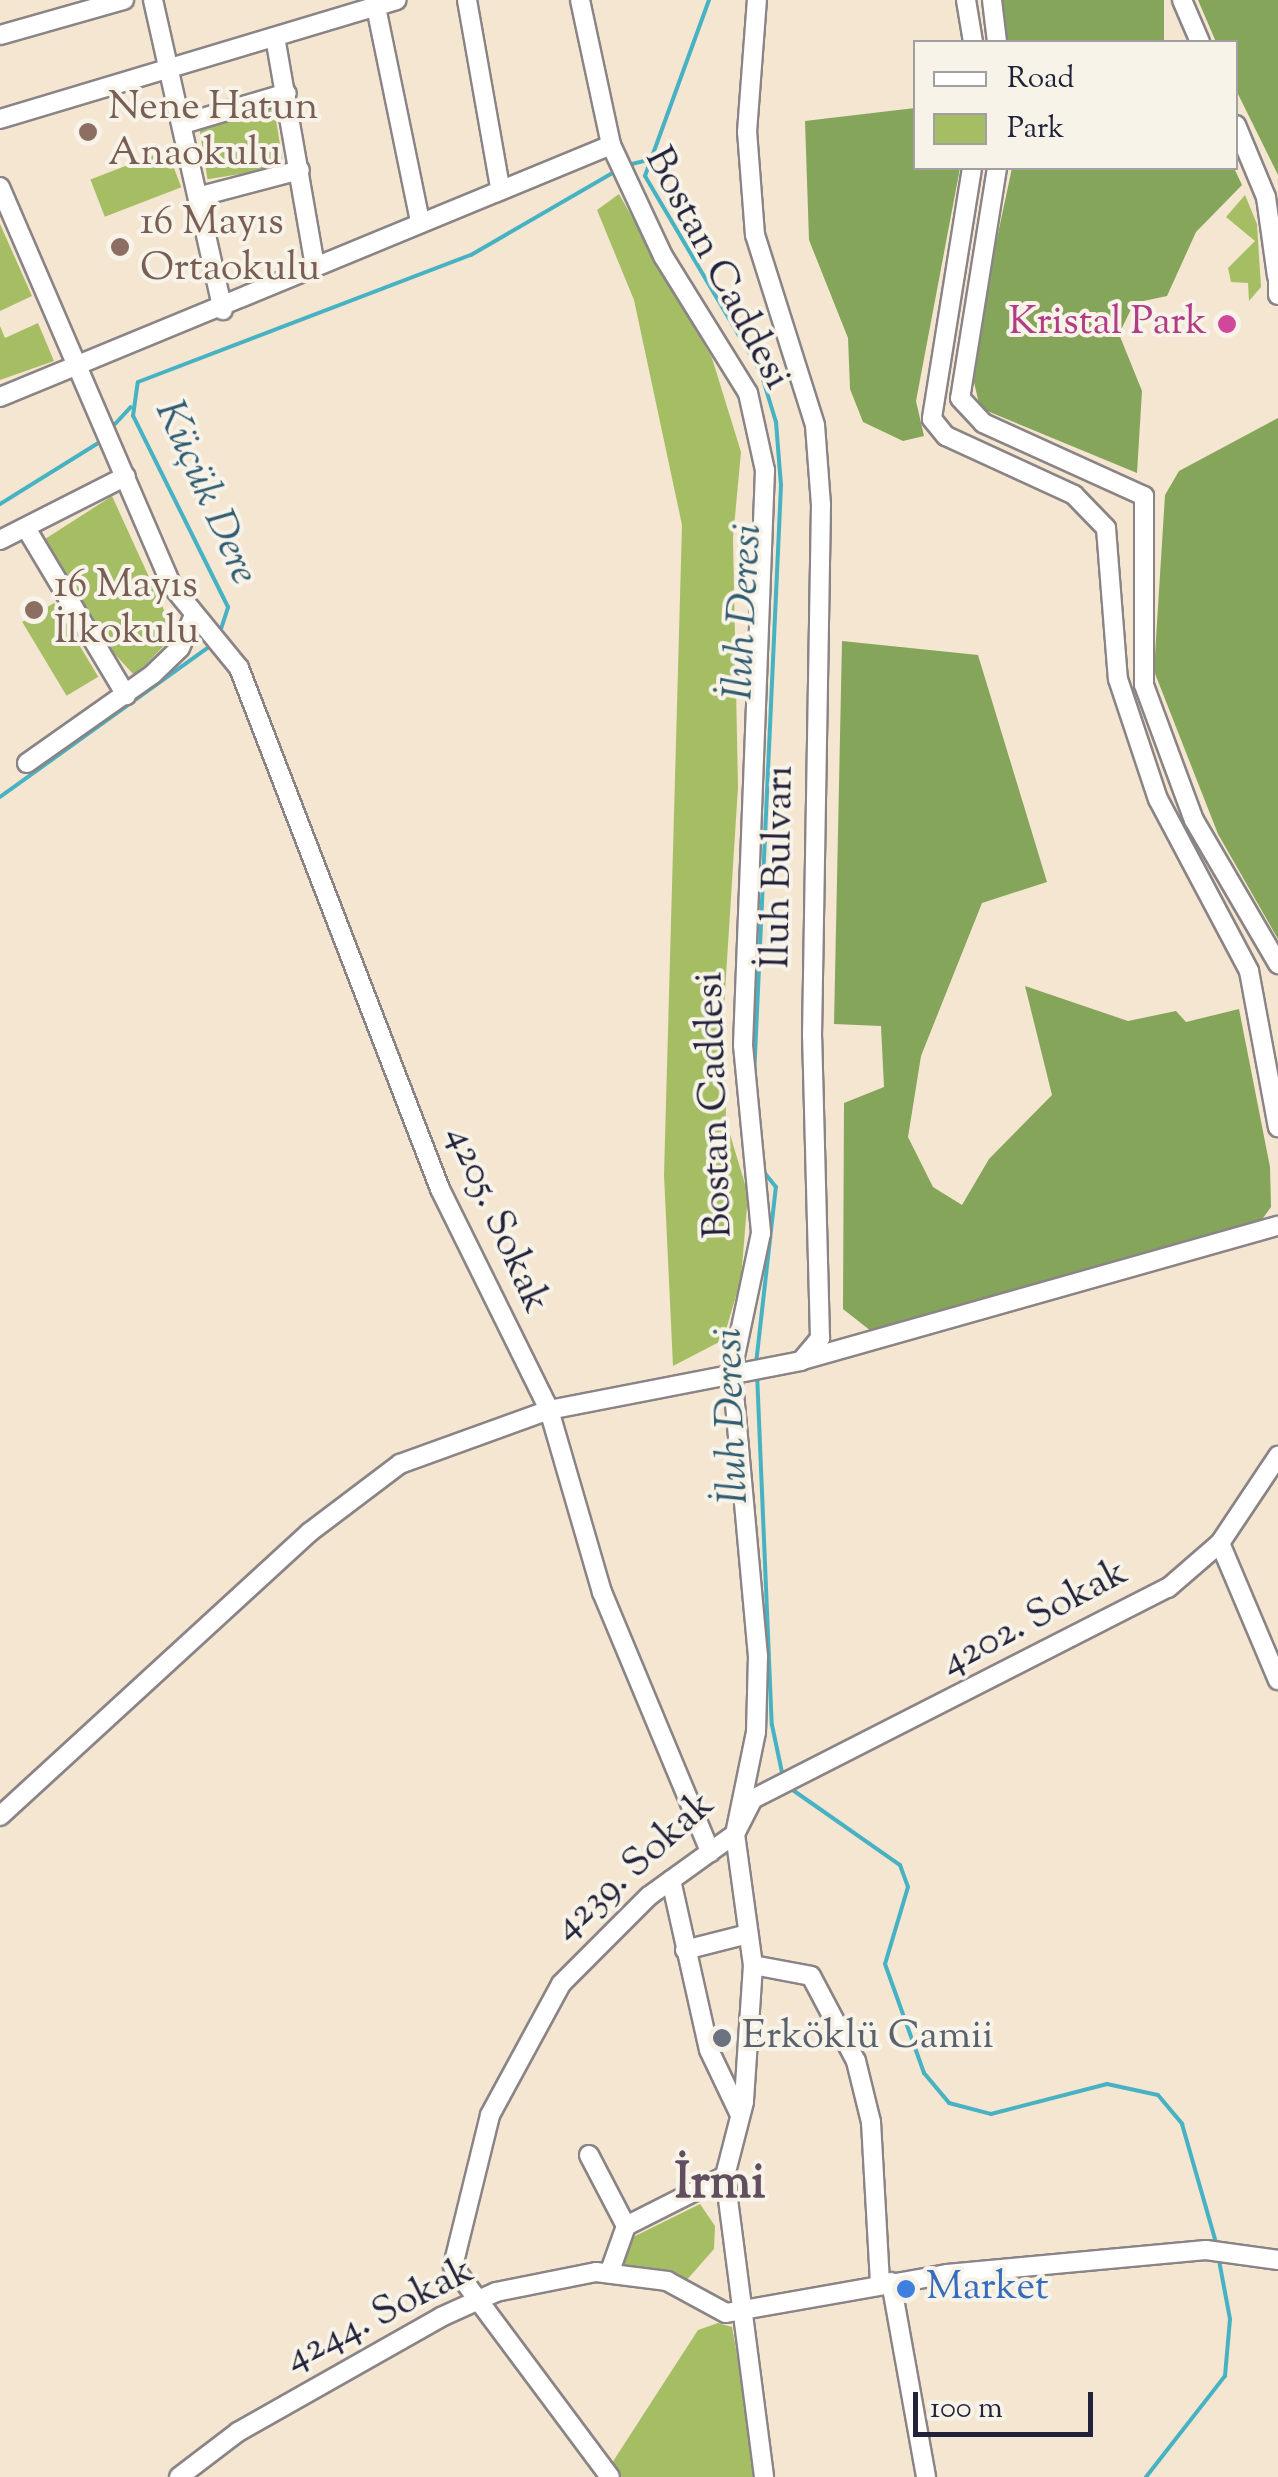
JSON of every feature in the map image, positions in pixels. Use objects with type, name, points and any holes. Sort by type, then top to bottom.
[{"type":"street","points":[[49,0],[54,21]]},
{"type":"street","points":[[0,36],[124,0]]},
{"type":"street","points":[[152,0],[186,123],[222,310]]},
{"type":"street","points":[[0,119],[397,0]]},
{"type":"street","points":[[468,0],[500,188]]},
{"type":"street","name":"Bostan Caddesi","points":[[580,0],[611,146],[664,256],[748,393],[765,470],[743,1046],[761,1233],[737,1370],[758,1656],[756,1732],[734,1834],[754,1965],[740,2115],[725,2176],[764,2477]]},
{"type":"street","name":"İluh Bulvarı","points":[[756,0],[746,132],[755,235],[816,425],[821,505],[812,1036],[823,1323],[793,1362]]},
{"type":"street","points":[[966,0],[973,40]]},
{"type":"street","points":[[992,0],[997,40]]},
{"type":"street","points":[[1182,0],[1199,40]]},
{"type":"street","points":[[376,7],[420,222]]},
{"type":"street","points":[[275,37],[315,268]]},
{"type":"street","points":[[186,123],[286,93]]},
{"type":"street","points":[[1238,129],[1272,196],[1278,283]]},
{"type":"street","points":[[0,398],[74,372],[500,188],[611,146]]},
{"type":"street","points":[[200,196],[300,170]]},
{"type":"street","points":[[972,170],[932,420],[946,436],[1074,495],[1106,528],[1118,679],[1158,799],[1249,970],[1278,1127]]},
{"type":"street","points":[[997,170],[960,398],[983,424],[1144,496],[1144,685],[1194,820],[1278,964]]},
{"type":"street","name":"4205. Sokak","points":[[0,187],[4,211],[74,372],[198,621],[239,668],[440,1188],[548,1410],[602,1592],[710,1852]]},
{"type":"street","points":[[0,540],[126,476]]},
{"type":"street","points":[[26,528],[126,695]]},
{"type":"street","points":[[27,763],[126,695],[180,648],[198,621]]},
{"type":"street","points":[[0,1816],[372,1483],[455,1437],[548,1410],[793,1362],[1278,1226]]},
{"type":"street","name":"4202. Sokak","points":[[786,1783],[1078,1640],[1168,1588],[1220,1543],[1278,1456]]},
{"type":"street","points":[[1220,1543],[1278,1680]]},
{"type":"street","name":"4239. Sokak","points":[[610,2477],[479,2300],[452,2255],[508,2074],[561,1984],[671,1880],[734,1834],[753,1799],[786,1783]]},
{"type":"street","points":[[671,1880],[718,2079],[740,2115]]},
{"type":"street","points":[[685,1950],[748,1934]]},
{"type":"street","points":[[754,1965],[811,1976],[856,2061],[870,2122],[886,2283],[926,2477]]},
{"type":"street","points":[[590,2155],[626,2226]]},
{"type":"street","points":[[610,2271],[626,2226],[725,2176]]},
{"type":"street","points":[[744,2311],[886,2283],[1206,2250],[1278,2260]]},
{"type":"street","name":"4244. Sokak","points":[[179,2477],[238,2432],[479,2300],[610,2271],[667,2281],[712,2310],[744,2311]]},
{"type":"green space","points":[[1003,0],[1164,0],[1164,40],[1003,40]]},
{"type":"green space","points":[[1198,0],[1278,0],[1278,175],[1238,94],[1238,40],[1215,40]]},
{"type":"green space","points":[[274,107],[284,167],[207,179],[198,119]]},
{"type":"green space","points":[[913,108],[913,170],[960,170],[916,401],[924,436],[903,441],[863,422],[850,389],[848,338],[809,240],[805,121]]},
{"type":"green space","points":[[167,150],[181,187],[105,217],[90,179]]},
{"type":"green space","points":[[1012,170],[1235,170],[1242,185],[1196,232],[1167,296],[1134,303],[1119,334],[1142,391],[1137,473],[980,408],[970,365]]},
{"type":"green space","points":[[619,194],[712,358],[741,452],[733,538],[738,787],[724,1008],[726,1121],[748,1194],[741,1279],[723,1340],[673,1366],[664,1175],[682,525],[634,300],[597,210]]},
{"type":"green space","points":[[1245,195],[1257,224],[1261,287],[1249,301],[1248,283],[1231,282],[1228,268],[1255,241],[1226,217]]},
{"type":"green space","points":[[0,224],[32,296],[0,311]]},
{"type":"green space","points":[[38,323],[54,361],[0,380],[0,326],[5,338]]},
{"type":"green space","points":[[1278,418],[1278,939],[1218,834],[1154,671],[1165,495],[1179,471]]},
{"type":"green space","points":[[112,496],[175,634],[135,676],[96,634],[42,541]]},
{"type":"green space","points":[[54,603],[98,677],[67,696],[22,622]]},
{"type":"green space","points":[[842,641],[978,655],[1047,882],[982,903],[921,1056],[908,1137],[933,1187],[962,1205],[989,1159],[1052,1095],[1025,986],[1128,1021],[1176,1011],[1186,1022],[1239,1009],[1270,1167],[1271,1207],[1258,1225],[871,1331],[843,1309],[844,1103],[884,1087],[881,1026],[834,1024]]},
{"type":"green space","points":[[700,2204],[715,2226],[714,2249],[685,2282],[620,2264],[623,2242]]},
{"type":"green space","points":[[718,2323],[732,2327],[759,2477],[622,2477],[612,2463],[698,2330]]},
{"type":"waterway","name":"İluh Deresi","points":[[709,0],[645,176],[761,373],[776,422],[781,485],[754,1078]]},
{"type":"waterway","name":"Küçük Dere","points":[[628,165],[648,160]]},
{"type":"waterway","name":"Küçük Dere","points":[[220,632],[228,607],[133,416],[138,382],[471,255],[611,174]]},
{"type":"waterway","points":[[115,424],[131,407]]},
{"type":"waterway","points":[[0,504],[100,442]]},
{"type":"waterway","name":"Küçük Dere","points":[[0,797],[213,644]]},
{"type":"waterway","name":"İluh Deresi","points":[[756,1364],[776,1187],[762,1170]]},
{"type":"waterway","name":"İluh Deresi","points":[[757,1373],[772,1725],[783,1777]]},
{"type":"waterway","name":"İluh Deresi","points":[[787,1786],[900,1865],[908,1887],[885,1964],[924,2073],[949,2103],[991,2114],[1107,2084],[1158,2095],[1182,2124],[1217,2246]]},
{"type":"waterway","name":"İluh Deresi","points":[[1146,2477],[1225,2376],[1230,2319],[1219,2260]]},
{"type":"place","name":"Nene Hatun Anaokulu","points":[[88,132]]},
{"type":"place","name":"16 Mayıs Ortaokulu","points":[[120,247]]},
{"type":"place","name":"Kristal Park","points":[[1227,324]]},
{"type":"place","name":"16 Mayıs İlkokulu","points":[[34,610]]},
{"type":"place","name":"Erköklü Camii","points":[[722,2038]]},
{"type":"place","name":"Market","points":[[906,2289]]},
{"type":"district","name":"İrmi","points":[[720,2186]]}]
